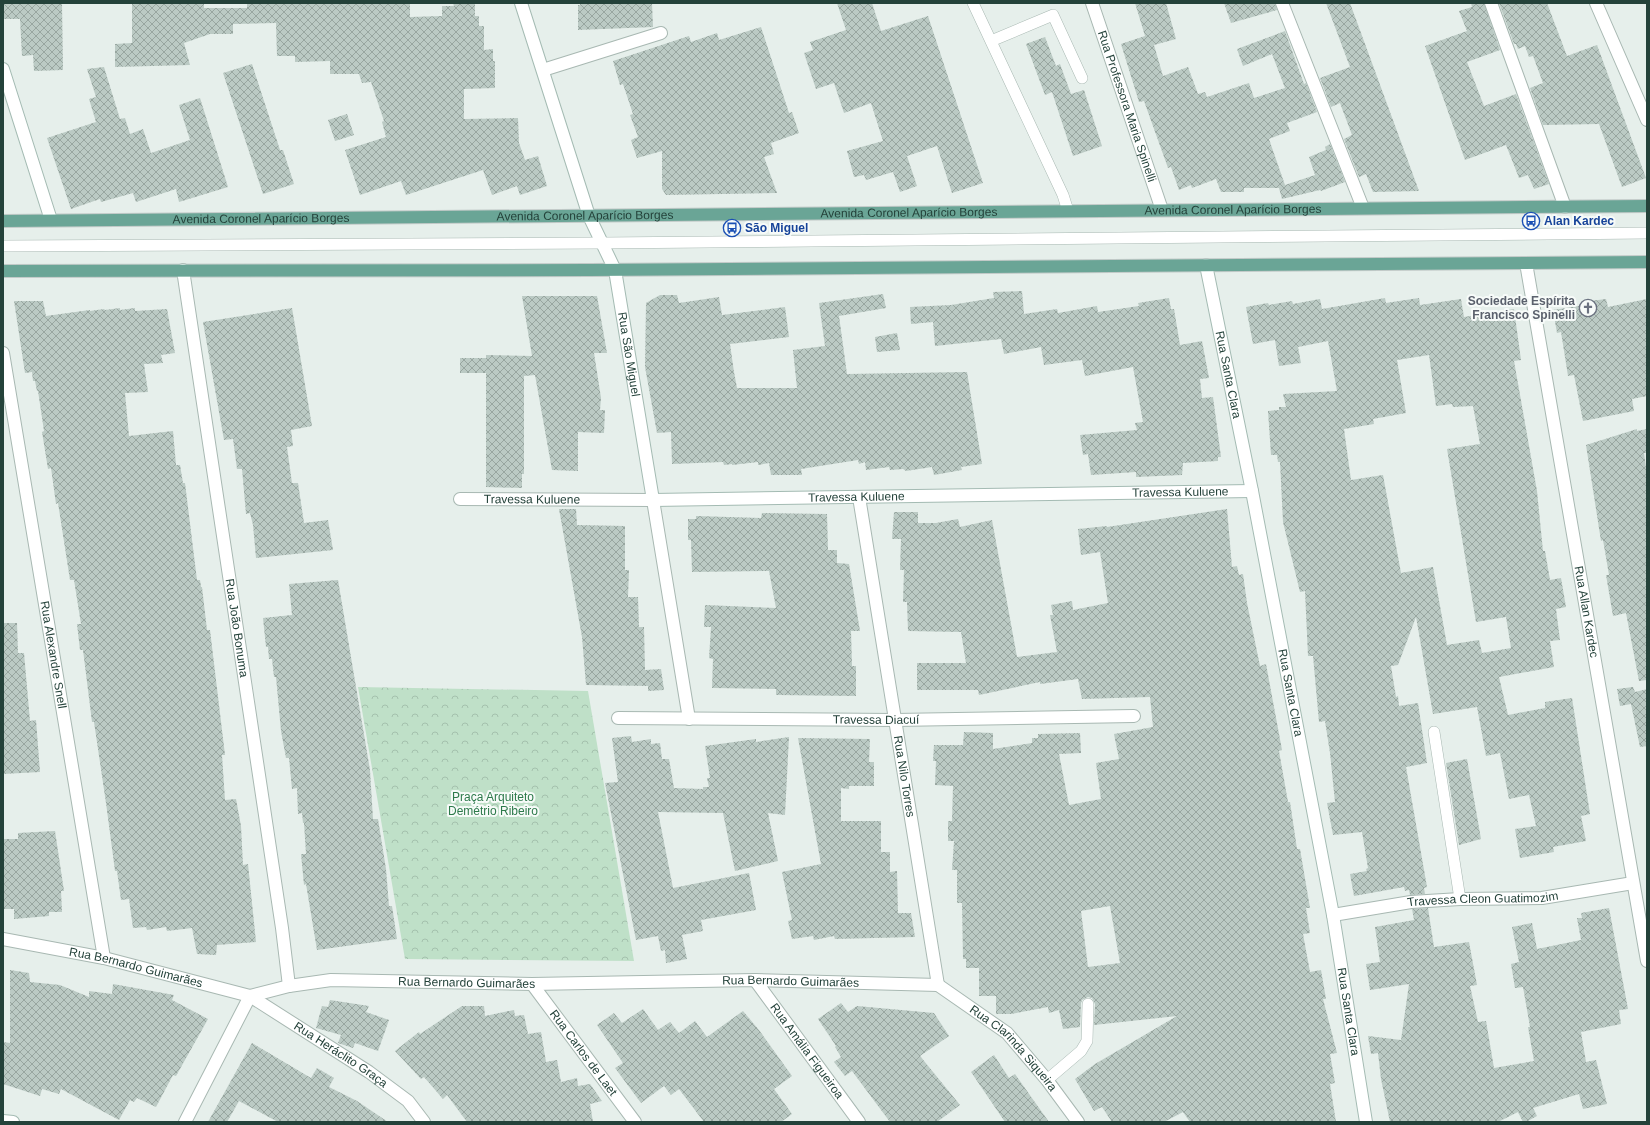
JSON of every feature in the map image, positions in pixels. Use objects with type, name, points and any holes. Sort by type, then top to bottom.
[{"type":"main road","name":"Avenida Coronel Aparício Borges","points":[[3,221],[1647,206]]},
{"type":"main road","points":[[3,271],[615,270],[1647,262]]},
{"type":"street","name":"Rua São Miguel","points":[[521,3],[589,216],[615,270],[689,719]]},
{"type":"street","name":"Rua Professora Maria Spinelli","points":[[1092,3],[1162,210]]},
{"type":"street","points":[[1282,3],[1362,208]]},
{"type":"street","points":[[1491,3],[1565,206]]},
{"type":"street","points":[[1596,3],[1647,120]]},
{"type":"street","points":[[543,70],[660,33]]},
{"type":"street","points":[[3,69],[51,220]]},
{"type":"street","name":"Rua Allan Kardec","points":[[1526,263],[1647,961]]},
{"type":"street","name":"Rua Santa Clara","points":[[1206,265],[1252,491],[1333,915],[1366,1122]]},
{"type":"street","name":"Rua João Bonuma","points":[[183,270],[282,928],[289,986]]},
{"type":"street","name":"Rua Alexandre Snell","points":[[3,353],[104,958]]},
{"type":"street","name":"Travessa Kuluene","points":[[460,499],[653,500],[1252,491]]},
{"type":"street","name":"Rua Nilo Torres","points":[[859,497],[938,985]]},
{"type":"street","name":"Travessa Diacuí","points":[[618,718],[895,720],[1134,716]]},
{"type":"street","name":"Travessa Cleon Guatimozim","points":[[1333,915],[1411,902],[1460,899],[1542,898],[1633,883]]},
{"type":"street","name":"Rua Bernardo Guimarães","points":[[3,939],[104,958],[250,996],[289,986],[331,980],[532,984],[755,980],[938,985]]},
{"type":"street","name":"Rua Amália Figueiroa","points":[[755,980],[859,1122]]},
{"type":"street","name":"Rua Carlos de Laet","points":[[532,984],[635,1122]]},
{"type":"street","name":"Rua Clarinda Siqueira","points":[[938,985],[1006,1033],[1047,1080],[1078,1122]]},
{"type":"street","points":[[185,1122],[250,996]]},
{"type":"street","name":"Rua Heráclito Graça","points":[[250,996],[369,1072],[408,1101],[424,1122]]},
{"type":"street","points":[[3,1121],[13,1122]]},
{"type":"lane","points":[[974,3],[1063,195],[1068,211]]},
{"type":"lane","points":[[991,41],[1053,15],[1082,78]]},
{"type":"lane","points":[[3,246],[602,243],[1647,233]]},
{"type":"lane","points":[[1434,732],[1460,899]]},
{"type":"lane","points":[[1047,1080],[1081,1051],[1087,1042],[1088,1004]]},
{"type":"green space","name":"Praça Arquiteto Demétrio Ribeiro","points":[[358,687],[588,691],[634,961],[405,959]]},
{"type":"building","points":[[4,3],[62,3],[63,70],[34,71],[33,55],[22,56],[20,19],[4,19]]},
{"type":"building","points":[[132,3],[204,3],[204,8],[247,8],[247,3],[410,3],[410,17],[442,16],[442,6],[454,6],[453,3],[475,3],[475,16],[479,16],[479,26],[484,26],[484,50],[493,49],[493,61],[495,61],[495,88],[464,89],[464,119],[518,118],[519,143],[525,160],[538,156],[547,186],[520,195],[517,186],[492,195],[483,170],[406,195],[401,181],[360,195],[345,150],[386,137],[382,122],[384,121],[371,82],[362,83],[359,74],[330,74],[330,61],[295,62],[295,56],[277,56],[276,23],[233,24],[233,34],[210,34],[184,43],[190,65],[115,67],[115,44],[132,43]]},
{"type":"building","points":[[580,3],[652,3],[653,27],[578,30],[578,5],[580,5]]},
{"type":"building","points":[[837,3],[872,3],[881,31],[928,16],[983,183],[952,193],[937,146],[907,156],[917,186],[900,192],[893,172],[866,180],[864,175],[854,177],[847,151],[883,141],[871,103],[844,113],[834,83],[816,89],[804,53],[813,50],[810,42],[846,30]]},
{"type":"building","points":[[1135,3],[1166,3],[1176,39],[1154,45],[1163,76],[1188,67],[1198,94],[1205,92],[1207,97],[1249,83],[1254,98],[1285,88],[1272,54],[1243,66],[1237,49],[1285,31],[1304,84],[1306,83],[1317,112],[1287,123],[1290,131],[1269,139],[1285,185],[1315,175],[1309,157],[1326,150],[1325,147],[1330,144],[1345,182],[1321,191],[1282,199],[1279,188],[1244,188],[1244,192],[1221,192],[1216,179],[1192,188],[1191,185],[1179,190],[1171,167],[1168,168],[1144,101],[1139,102],[1121,44],[1145,36]]},
{"type":"building","points":[[1224,3],[1275,3],[1277,10],[1231,23]]},
{"type":"building","points":[[1326,3],[1350,3],[1419,191],[1373,192],[1366,174],[1359,177],[1344,139],[1352,135],[1340,103],[1331,107],[1320,78],[1350,67]]},
{"type":"building","points":[[1471,3],[1484,3],[1500,50],[1467,62],[1484,106],[1516,94],[1549,184],[1534,189],[1528,175],[1519,178],[1506,145],[1465,160],[1425,46],[1467,31],[1459,11],[1472,7]]},
{"type":"building","points":[[1499,3],[1547,3],[1567,56],[1597,45],[1646,178],[1622,187],[1599,124],[1543,125],[1530,88],[1543,83],[1533,56],[1529,57],[1525,46],[1518,49],[1516,44],[1514,44]]},
{"type":"building","points":[[761,27],[789,113],[792,112],[799,133],[771,143],[774,154],[764,157],[777,193],[666,195],[662,189],[662,151],[637,158],[631,140],[638,137],[630,115],[633,114],[623,84],[620,85],[613,61],[689,36],[691,42],[717,33],[719,40]]},
{"type":"building","points":[[1045,37],[1056,66],[1060,64],[1071,94],[1084,90],[1102,146],[1073,156],[1052,92],[1045,95],[1026,44]]},
{"type":"building","points":[[252,64],[280,150],[283,150],[294,184],[263,194],[223,73]]},
{"type":"building","points":[[104,67],[120,119],[125,118],[130,134],[143,129],[151,153],[190,140],[179,105],[200,98],[228,187],[179,202],[176,189],[136,202],[133,193],[101,202],[100,199],[71,209],[47,138],[96,122],[89,99],[96,97],[87,69]]},
{"type":"building","points":[[347,114],[354,135],[335,141],[328,120]]},
{"type":"building","points":[[1022,291],[1024,314],[1057,309],[1058,313],[1097,306],[1098,312],[1139,306],[1138,303],[1169,298],[1171,309],[1174,309],[1180,345],[1202,341],[1209,378],[1200,379],[1202,398],[1213,397],[1221,457],[1218,457],[1218,461],[1183,463],[1182,475],[1136,477],[1136,472],[1091,475],[1088,454],[1083,455],[1080,435],[1137,430],[1135,423],[1143,422],[1133,367],[1085,376],[1082,360],[1044,365],[1041,347],[1004,354],[1001,339],[935,346],[933,322],[911,324],[910,307],[951,305],[994,298],[993,292]]},
{"type":"building","points":[[883,294],[886,308],[839,316],[847,374],[967,372],[982,464],[961,467],[962,470],[934,475],[932,467],[906,471],[903,469],[890,470],[889,467],[866,470],[865,462],[859,464],[858,460],[801,469],[802,475],[771,475],[769,463],[758,465],[758,462],[732,465],[724,465],[723,462],[672,464],[671,432],[657,433],[645,367],[646,303],[660,295],[677,295],[679,303],[719,297],[722,315],[785,307],[789,337],[730,344],[734,372],[737,388],[797,388],[793,350],[825,346],[819,303]]},
{"type":"building","points":[[522,296],[597,296],[607,353],[594,353],[601,398],[600,410],[605,410],[604,433],[578,432],[578,471],[552,470],[535,375],[524,376],[524,474],[522,474],[522,488],[486,487],[486,373],[460,373],[460,358],[486,358],[486,355],[532,356]]},
{"type":"building","points":[[1385,298],[1386,303],[1419,298],[1420,305],[1461,299],[1464,317],[1514,309],[1521,360],[1514,361],[1537,491],[1543,551],[1545,551],[1550,580],[1561,578],[1566,607],[1556,609],[1560,640],[1550,641],[1554,667],[1499,677],[1508,715],[1545,708],[1545,702],[1572,698],[1590,814],[1581,816],[1586,841],[1553,847],[1554,852],[1520,858],[1515,829],[1536,826],[1529,795],[1509,799],[1500,753],[1486,756],[1477,707],[1433,714],[1416,617],[1398,665],[1391,666],[1399,706],[1418,703],[1427,763],[1406,767],[1427,887],[1424,888],[1425,894],[1410,895],[1409,890],[1405,891],[1404,887],[1354,896],[1350,874],[1367,871],[1366,869],[1368,868],[1362,832],[1333,835],[1327,803],[1335,802],[1330,753],[1325,721],[1319,722],[1313,656],[1308,656],[1305,591],[1300,592],[1283,522],[1280,462],[1278,462],[1277,455],[1271,455],[1268,411],[1279,410],[1279,407],[1286,407],[1283,394],[1337,391],[1328,341],[1298,347],[1301,363],[1279,366],[1275,340],[1253,344],[1246,307],[1292,301],[1293,304],[1320,299],[1322,309]],"holes":[[[1429,355],[1436,406],[1452,404],[1453,407],[1473,406],[1480,444],[1447,449],[1476,622],[1506,617],[1511,648],[1482,653],[1479,640],[1447,645],[1433,567],[1401,573],[1383,475],[1351,480],[1344,429],[1374,424],[1373,419],[1406,413],[1397,360]]]},
{"type":"building","points":[[1606,299],[1608,307],[1647,299],[1647,396],[1632,399],[1634,411],[1583,421],[1574,375],[1568,376],[1561,332],[1557,333],[1553,310],[1591,304],[1590,301]]},
{"type":"building","points":[[14,301],[43,301],[46,316],[90,310],[120,308],[120,310],[135,308],[135,311],[167,309],[175,353],[161,355],[163,363],[144,364],[148,392],[125,393],[129,436],[173,431],[176,465],[180,465],[183,483],[185,483],[197,580],[200,580],[202,587],[207,630],[210,630],[225,755],[222,755],[225,800],[236,799],[241,826],[243,865],[248,864],[256,942],[217,945],[216,955],[197,954],[192,928],[167,931],[166,927],[147,930],[146,927],[133,928],[129,899],[121,900],[117,871],[115,871],[94,722],[92,722],[83,650],[80,650],[77,624],[81,624],[74,580],[70,580],[58,503],[56,504],[51,468],[48,469],[42,432],[44,431],[38,391],[35,381],[33,381],[32,372],[25,373]]},
{"type":"building","points":[[292,308],[312,426],[291,430],[293,446],[287,447],[292,483],[298,483],[304,523],[328,520],[333,550],[256,558],[253,525],[250,513],[246,514],[242,469],[237,469],[233,439],[224,440],[203,322]]},
{"type":"building","points":[[897,333],[900,350],[877,352],[875,337]]},
{"type":"building","points":[[1637,429],[1637,431],[1647,429],[1647,453],[1644,453],[1647,475],[1647,680],[1639,681],[1626,613],[1613,616],[1606,575],[1609,575],[1603,540],[1601,541],[1586,445]]},
{"type":"building","points":[[559,509],[576,509],[577,525],[625,526],[625,570],[629,570],[628,597],[638,597],[639,627],[644,627],[645,670],[661,669],[664,690],[648,691],[648,686],[586,685],[582,637]]},
{"type":"building","points":[[1227,509],[1232,567],[1237,566],[1239,575],[1243,574],[1247,603],[1260,666],[1266,664],[1282,750],[1279,751],[1288,802],[1290,802],[1297,849],[1300,849],[1310,908],[1306,908],[1310,933],[1303,934],[1310,972],[1321,970],[1326,999],[1323,999],[1337,1053],[1330,1054],[1335,1083],[1330,1084],[1336,1122],[1190,1122],[1183,1112],[1164,1122],[1112,1122],[1102,1107],[1094,1111],[1075,1079],[1095,1064],[1177,1016],[1094,1025],[1095,1004],[1092,998],[1088,997],[1082,1000],[1081,1003],[1080,1027],[1063,1029],[1059,1010],[1049,1013],[1048,1007],[1011,1014],[996,1014],[996,996],[979,996],[979,968],[966,968],[966,959],[963,959],[962,903],[957,903],[957,870],[952,870],[954,841],[948,841],[948,821],[952,821],[953,786],[935,785],[936,761],[933,761],[934,745],[963,745],[964,732],[993,733],[993,749],[1032,743],[1032,738],[1038,738],[1038,734],[1080,733],[1081,753],[1059,754],[1069,805],[1101,799],[1096,763],[1119,759],[1114,734],[1153,727],[1150,697],[1082,699],[1078,679],[1040,684],[1040,682],[979,695],[978,690],[917,690],[917,663],[966,663],[961,632],[908,631],[907,602],[903,602],[904,570],[900,570],[901,539],[892,539],[894,512],[918,512],[918,523],[936,523],[958,519],[960,527],[992,520],[1017,657],[1057,652],[1050,615],[1053,615],[1051,605],[1072,601],[1073,610],[1108,603],[1100,552],[1081,555],[1078,529],[1107,527]],"holes":[[[1110,906],[1120,963],[1088,967],[1081,911]]]},
{"type":"building","points":[[762,513],[827,514],[828,550],[837,550],[837,563],[849,564],[860,631],[851,631],[852,666],[856,666],[856,696],[776,695],[776,689],[712,688],[713,659],[709,658],[711,627],[704,627],[705,605],[776,608],[769,571],[692,572],[691,540],[688,540],[688,519],[696,519],[696,516],[761,518]]},
{"type":"building","points":[[338,580],[370,770],[373,819],[378,819],[386,869],[389,906],[392,906],[397,939],[317,950],[306,884],[304,885],[301,854],[306,854],[304,823],[302,813],[298,814],[297,788],[292,789],[289,758],[286,758],[281,731],[276,677],[274,677],[272,659],[269,659],[268,647],[266,647],[263,618],[292,615],[289,584]]},
{"type":"building","points":[[3,623],[17,623],[18,653],[24,653],[30,721],[36,720],[40,772],[3,774]]},
{"type":"building","points":[[1633,687],[1635,692],[1647,689],[1647,746],[1640,747],[1631,704],[1620,706],[1617,689]]},
{"type":"building","points":[[631,736],[632,742],[651,739],[651,744],[660,743],[662,759],[669,759],[674,788],[703,789],[703,787],[709,787],[707,778],[710,778],[705,746],[756,739],[756,742],[789,737],[785,815],[768,813],[778,861],[735,871],[723,813],[658,812],[673,888],[749,873],[756,910],[701,920],[703,931],[682,935],[687,959],[666,963],[665,950],[661,951],[658,936],[636,940],[605,783],[618,782],[612,738]]},
{"type":"building","points":[[798,738],[870,739],[869,762],[874,762],[874,786],[849,786],[849,789],[841,788],[841,821],[881,821],[881,852],[890,852],[890,872],[897,871],[898,913],[911,913],[915,937],[835,939],[834,936],[814,940],[813,936],[792,939],[788,921],[792,920],[782,872],[821,864]]},
{"type":"building","points":[[1467,759],[1481,839],[1459,845],[1446,763]]},
{"type":"building","points":[[55,831],[64,891],[61,891],[62,912],[49,912],[49,916],[14,919],[14,909],[3,909],[3,839],[18,839],[18,833]]},
{"type":"building","points":[[1428,908],[1434,947],[1469,942],[1477,985],[1470,986],[1478,1022],[1486,1021],[1494,1068],[1534,1061],[1523,987],[1515,988],[1511,964],[1519,962],[1512,927],[1532,923],[1537,949],[1581,940],[1577,918],[1582,918],[1581,913],[1609,908],[1628,1009],[1619,1010],[1621,1024],[1581,1032],[1586,1062],[1596,1060],[1607,1104],[1583,1109],[1579,1094],[1533,1108],[1537,1116],[1526,1122],[1523,1122],[1518,1112],[1498,1122],[1390,1122],[1381,1079],[1378,1053],[1371,1054],[1368,1036],[1401,1040],[1409,984],[1370,990],[1366,964],[1380,962],[1375,927],[1414,920],[1412,909]]},
{"type":"building","points":[[10,970],[29,973],[30,982],[60,985],[89,997],[89,991],[112,994],[113,984],[174,995],[172,1000],[208,1019],[176,1076],[173,1075],[156,1107],[137,1098],[134,1102],[130,1100],[119,1120],[61,1089],[59,1094],[42,1089],[40,1096],[3,1084],[3,1042],[10,1043]]},
{"type":"building","points":[[330,1000],[369,1006],[366,1012],[389,1020],[378,1051],[355,1043],[353,1048],[338,1043],[341,1035],[316,1028],[322,1006],[328,1007]]},
{"type":"building","points":[[841,1003],[848,1012],[857,1006],[934,1013],[949,1036],[920,1056],[960,1105],[937,1122],[890,1122],[852,1071],[845,1076],[834,1062],[841,1057],[835,1047],[836,1046],[818,1019]]},
{"type":"building","points":[[462,1006],[484,1006],[485,1016],[514,1010],[515,1016],[524,1015],[528,1034],[541,1032],[546,1062],[557,1060],[561,1082],[577,1078],[578,1086],[590,1084],[602,1101],[590,1104],[593,1122],[467,1122],[447,1095],[443,1099],[424,1077],[421,1079],[395,1051],[419,1032],[420,1034]]},
{"type":"building","points":[[643,1009],[658,1030],[670,1022],[679,1033],[695,1021],[707,1037],[743,1011],[759,1030],[792,1076],[774,1089],[792,1114],[781,1122],[704,1122],[679,1089],[671,1095],[664,1086],[641,1103],[615,1068],[623,1063],[597,1025],[614,1013],[622,1023]]},
{"type":"building","points":[[252,1043],[311,1078],[317,1068],[334,1078],[329,1087],[357,1101],[388,1122],[278,1122],[239,1101],[227,1122],[208,1122]]},
{"type":"building","points":[[994,1055],[1009,1078],[1015,1074],[1049,1122],[1005,1122],[971,1072]]},
{"type":"place","name":"Alan Kardec","points":[[1531,221]]},
{"type":"place","name":"São Miguel","points":[[732,228]]},
{"type":"place","name":"Sociedade Espírita Francisco Spinelli","points":[[1588,308]]}]
